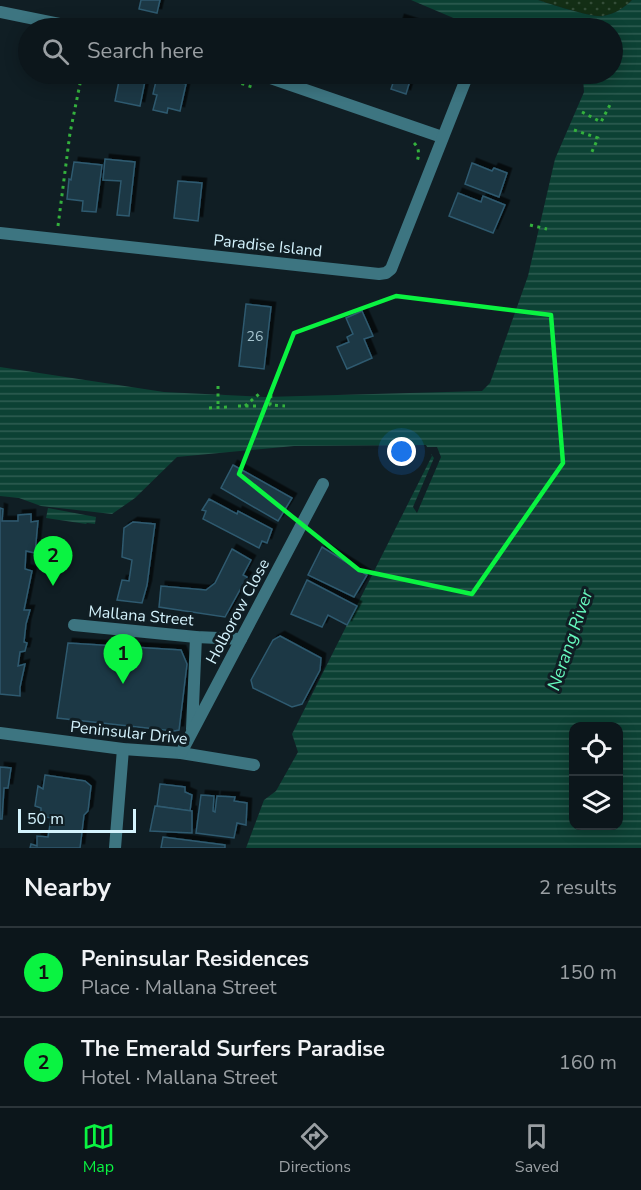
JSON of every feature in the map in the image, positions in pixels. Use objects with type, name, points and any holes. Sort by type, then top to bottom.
[{"type":"street","points":[[0,12],[30,18]]},
{"type":"street","points":[[288,84],[442,137]]},
{"type":"street","name":"Paradise Island","points":[[0,233],[386,273],[391,269],[464,84]]},
{"type":"street","name":"Holborow Close","points":[[181,753],[323,484]]},
{"type":"street","name":"Mallana Street","points":[[74,626],[241,639]]},
{"type":"street","points":[[192,734],[196,637]]},
{"type":"street","name":"Peninsular Drive","points":[[0,733],[123,749],[181,753],[254,765]]},
{"type":"street","points":[[115,848],[123,749]]},
{"type":"path","points":[[56,239],[70,133],[80,84]]},
{"type":"path","points":[[244,84],[259,89]]},
{"type":"path","points":[[582,112],[601,122],[612,101]]},
{"type":"path","points":[[574,130],[598,138],[591,154]]},
{"type":"path","points":[[408,140],[417,146],[419,156],[417,162]]},
{"type":"path","points":[[530,225],[547,229]]},
{"type":"path","points":[[218,386],[218,407]]},
{"type":"path","points":[[245,406],[260,394]]},
{"type":"path","points":[[271,395],[270,405],[285,406]]},
{"type":"path","points":[[238,406],[257,406]]},
{"type":"path","points":[[209,408],[229,407]]},
{"type":"highlighted area","points":[[396,296],[551,315],[563,463],[472,594],[359,570],[239,474],[294,333]]},
{"type":"shaded area","points":[[538,0],[632,0],[615,12],[598,16]]},
{"type":"water","name":"Nerang River","points":[[411,0],[538,0],[590,15],[603,16],[615,12],[632,0],[641,0],[641,848],[246,848],[264,800],[276,791],[298,752],[292,734],[432,456],[426,445],[294,446],[177,457],[135,498],[112,514],[41,506],[19,498],[0,496],[0,367],[164,392],[265,397],[482,391],[490,383],[528,276],[555,159],[584,92],[583,84],[623,84],[623,18],[453,18]]},
{"type":"water","points":[[48,508],[96,517],[95,524],[46,518]]},
{"type":"pier","points":[[437,447],[441,457],[417,513],[413,507],[434,458],[431,454],[428,454],[425,448],[361,449],[362,448]]},
{"type":"building","points":[[141,0],[160,0],[157,13],[139,9]]},
{"type":"building","points":[[118,84],[144,84],[140,106],[115,101]]},
{"type":"building","points":[[155,84],[186,84],[180,111],[168,108],[167,113],[153,110],[157,95],[153,94]]},
{"type":"building","points":[[393,84],[409,84],[406,94],[391,89]]},
{"type":"building","points":[[105,159],[135,162],[129,216],[117,215],[121,181],[103,180]]},
{"type":"building","points":[[74,162],[102,165],[96,212],[82,211],[83,201],[67,199]]},
{"type":"building","points":[[472,163],[492,171],[494,168],[507,173],[499,197],[465,184]]},
{"type":"building","points":[[178,181],[202,183],[198,221],[174,218]]},
{"type":"building","points":[[458,193],[481,202],[483,196],[505,205],[493,233],[449,216]]},
{"type":"building","points":[[246,304],[271,307],[264,369],[239,366]]},
{"type":"building","points":[[362,311],[373,336],[364,339],[372,358],[347,369],[337,347],[349,342],[347,337],[353,334],[346,318]]},
{"type":"building","points":[[233,465],[292,498],[278,521],[221,488]]},
{"type":"building","points":[[209,499],[272,529],[267,543],[262,541],[259,548],[203,519],[206,511],[202,510]]},
{"type":"building","points":[[0,508],[3,509],[2,521],[18,521],[18,515],[31,514],[31,522],[38,521],[35,553],[26,551],[25,569],[32,571],[24,610],[30,610],[24,642],[27,643],[25,651],[20,652],[18,666],[25,664],[20,696],[0,694]]},
{"type":"building","points":[[133,522],[155,524],[147,585],[142,603],[117,600],[122,580],[129,581],[132,560],[122,557],[124,528]]},
{"type":"building","points":[[322,547],[367,575],[354,597],[308,575]]},
{"type":"building","points":[[232,549],[251,560],[243,575],[247,577],[225,617],[159,607],[161,586],[206,590],[215,583]]},
{"type":"building","points":[[307,580],[357,606],[347,625],[328,615],[322,627],[291,614]]},
{"type":"building","points":[[280,636],[321,658],[320,670],[302,704],[292,707],[253,688],[251,680],[273,640]]},
{"type":"building","points":[[68,643],[181,650],[187,664],[179,730],[57,718]]},
{"type":"building","points":[[0,767],[11,768],[8,788],[4,788],[2,819],[0,819]]},
{"type":"building","points":[[45,775],[85,781],[91,786],[88,811],[84,815],[80,848],[30,848],[31,844],[37,846],[37,836],[48,837],[51,818],[41,816],[41,808],[35,806],[38,786],[43,789]]},
{"type":"building","points":[[160,784],[185,787],[185,792],[192,795],[190,811],[157,806]]},
{"type":"building","points":[[201,795],[214,796],[213,811],[215,812],[217,796],[235,797],[234,801],[247,803],[246,825],[237,823],[234,838],[196,833]]},
{"type":"building","points":[[155,806],[192,811],[192,833],[150,831]]},
{"type":"building","points":[[163,837],[225,845],[225,848],[161,848]]},
{"type":"place","name":"The Emerald Surfers Paradise","points":[[53,586]]},
{"type":"place","name":"Peninsular Residences","points":[[123,684]]}]
